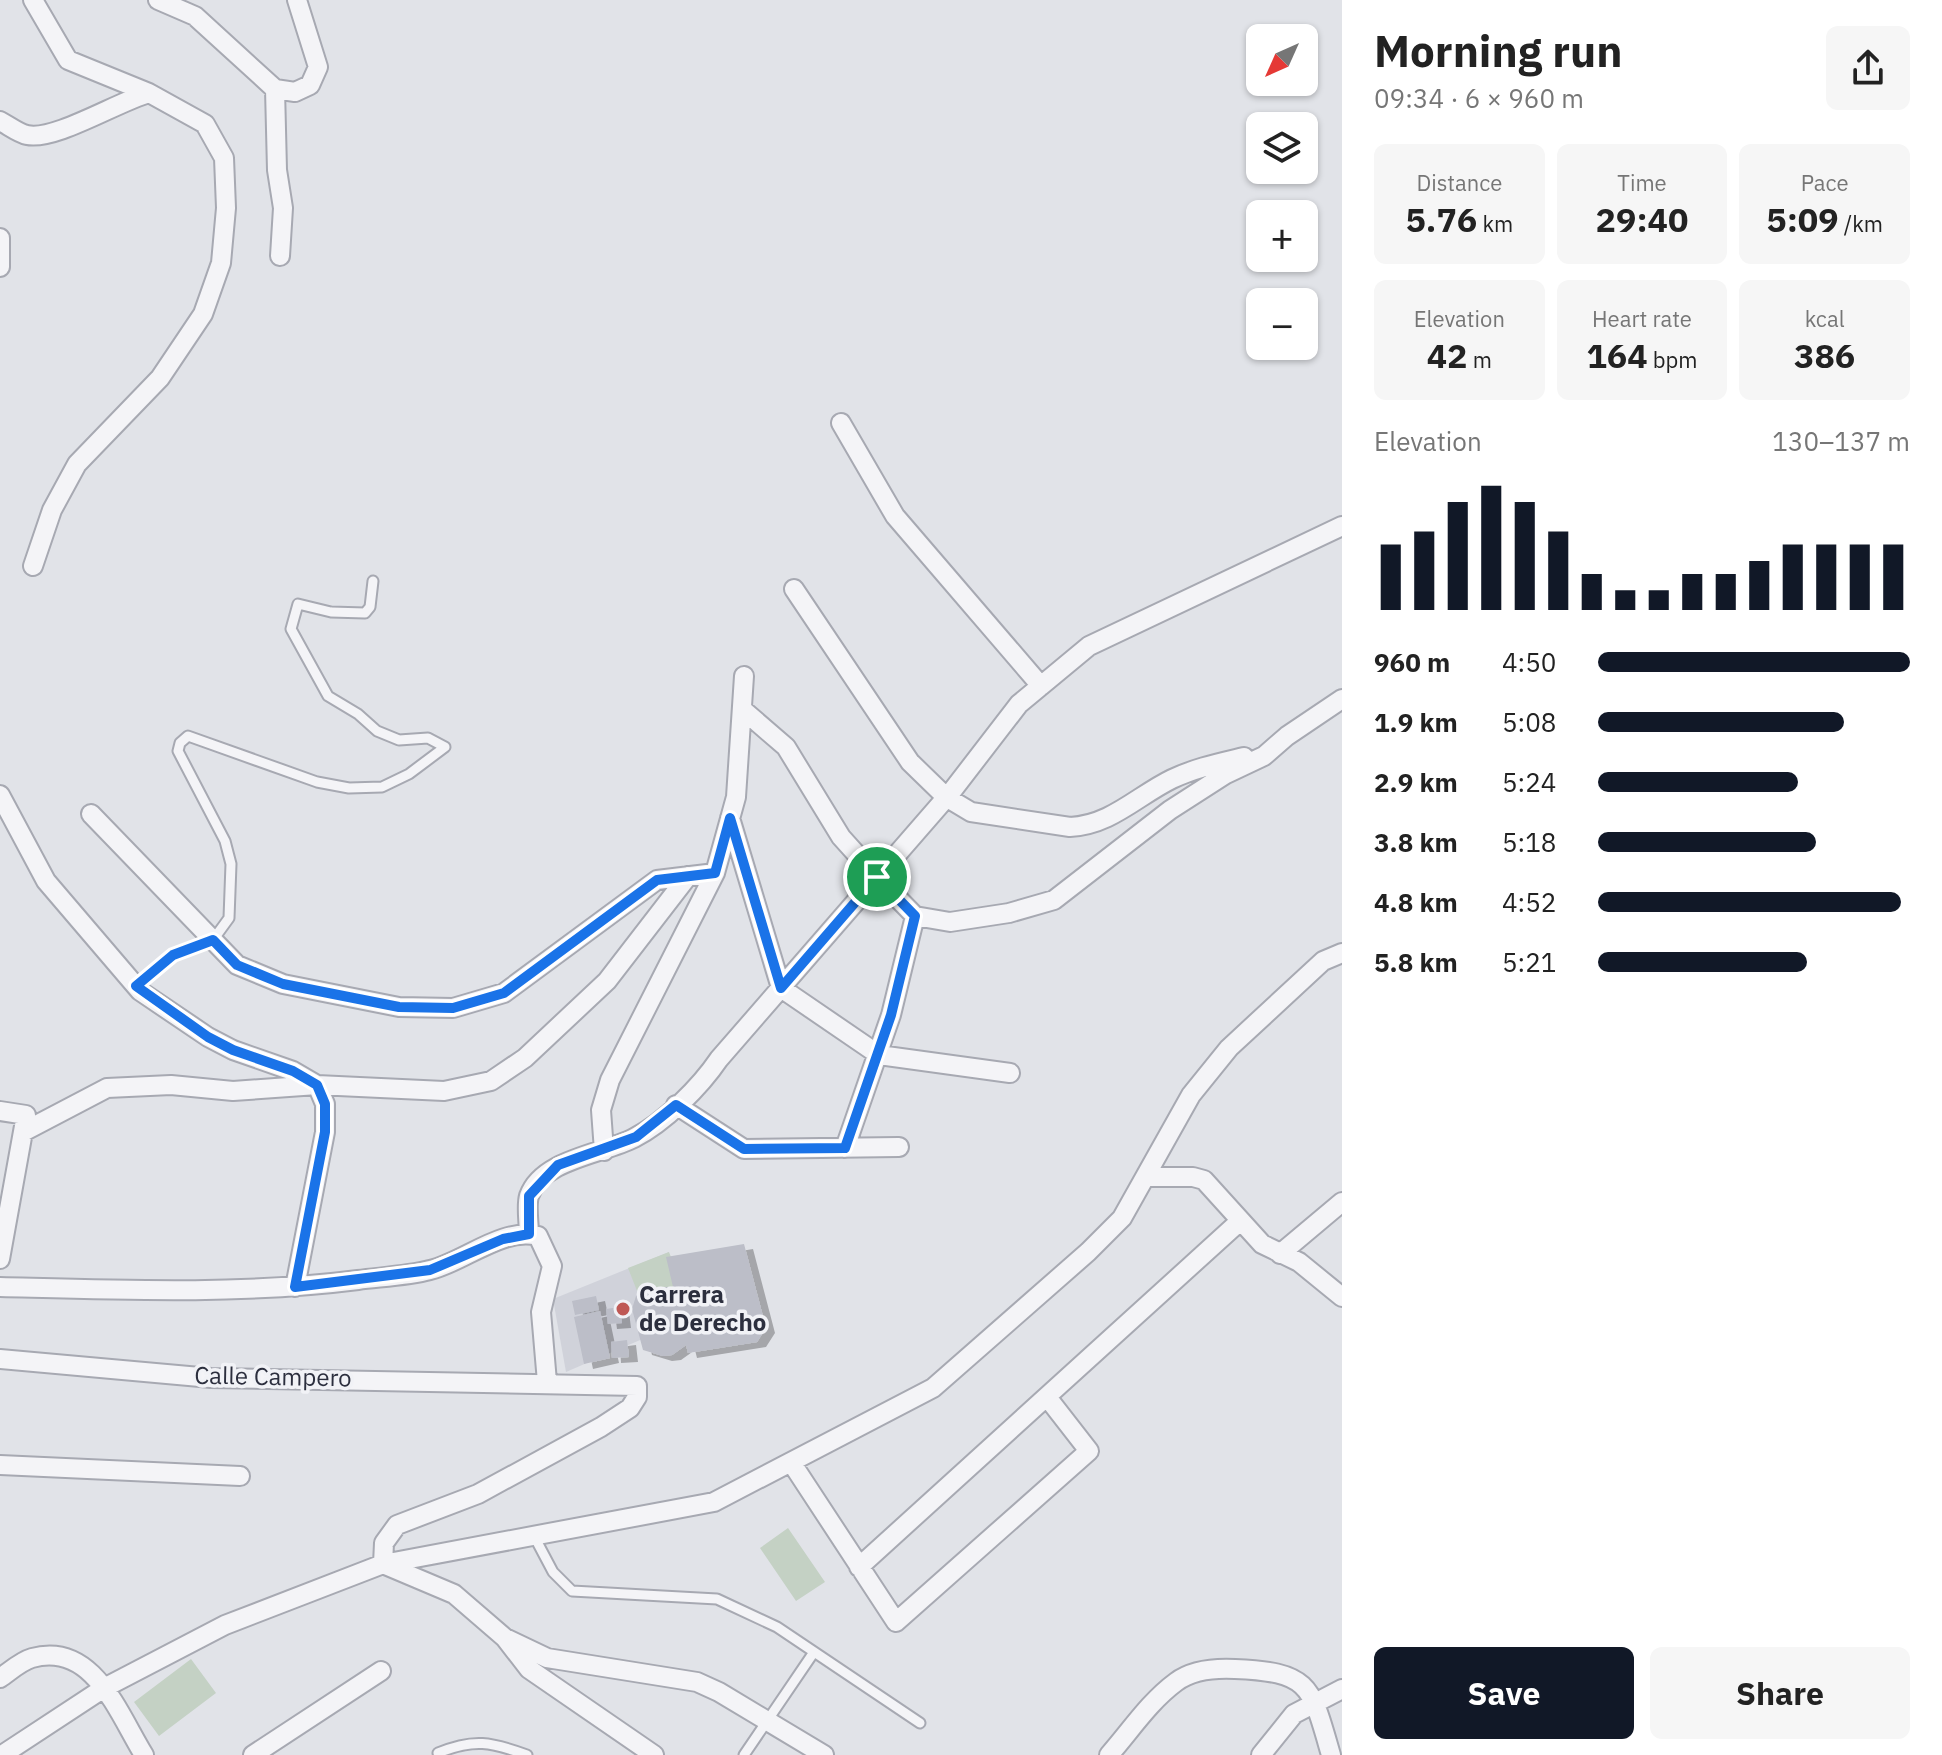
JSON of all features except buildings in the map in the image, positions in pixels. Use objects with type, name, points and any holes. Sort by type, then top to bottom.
[{"type":"street","points":[[33,0],[68,60],[149,93],[205,124],[224,158],[226,208],[221,263],[203,314],[160,378],[77,464],[52,510],[33,566]]},
{"type":"street","points":[[158,0],[195,16],[275,89],[295,92],[310,85],[318,67],[297,0]]},
{"type":"street","points":[[275,89],[277,170],[283,208],[280,256]]},
{"type":"street","points":[[0,121],[25,135],[48,137],[122,101],[149,93]]},
{"type":"street","points":[[0,238],[0,267]]},
{"type":"street","points":[[841,423],[895,516],[1041,686]]},
{"type":"street","points":[[529,1234],[529,1196],[543,1179],[558,1165],[636,1137],[700,1087],[946,797],[1019,704],[1089,646],[1342,526]]},
{"type":"street","points":[[794,589],[910,762],[946,797],[971,812],[1086,826],[1104,821],[1169,780],[1196,768],[1270,750]]},
{"type":"street","points":[[604,1151],[601,1110],[610,1080],[715,873],[736,797],[744,676]]},
{"type":"street","points":[[742,709],[786,747],[841,837],[915,916],[950,922],[1009,913],[1054,900],[1170,810],[1270,750],[1342,699]]},
{"type":"street","points":[[0,795],[46,881],[136,986],[208,1037],[233,1050],[293,1071],[317,1085],[325,1104],[325,1132],[295,1287]]},
{"type":"street","points":[[91,814],[237,965],[283,984],[399,1007],[453,1008],[504,993],[657,880],[715,873]]},
{"type":"street","points":[[730,818],[781,988],[879,1055],[1010,1073]]},
{"type":"street","points":[[23,1132],[107,1088],[171,1085],[233,1091],[317,1085],[444,1091],[491,1081],[525,1058],[607,981],[688,876]]},
{"type":"street","points":[[845,1148],[879,1055],[915,916]]},
{"type":"street","points":[[2,1755],[104,1688],[225,1625],[383,1564],[535,1538],[714,1502],[933,1388],[1088,1252],[1122,1218],[1191,1095],[1229,1048],[1323,961],[1342,953]]},
{"type":"street","points":[[676,1105],[744,1149],[899,1147]]},
{"type":"street","points":[[0,1111],[26,1115],[0,1259]]},
{"type":"street","points":[[1146,1177],[1193,1177],[1204,1180],[1262,1244],[1299,1262],[1342,1297]]},
{"type":"street","points":[[1280,1254],[1342,1202]]},
{"type":"street","points":[[859,1567],[1239,1222]]},
{"type":"street","points":[[0,1287],[156,1290],[295,1287],[430,1270],[503,1239],[529,1234],[538,1236],[552,1266],[541,1312],[547,1382]]},
{"type":"street","name":"Calle Campero","points":[[0,1359],[211,1378],[637,1386],[637,1397],[630,1408],[601,1427],[478,1494],[397,1525],[384,1543],[383,1564]]},
{"type":"street","points":[[791,1462],[896,1622],[1089,1451],[1047,1397]]},
{"type":"street","points":[[0,1465],[240,1476]]},
{"type":"street","points":[[383,1564],[454,1594],[505,1638],[529,1669],[654,1755]]},
{"type":"street","points":[[505,1638],[547,1658],[697,1682],[824,1755]]},
{"type":"street","points":[[0,1678],[30,1658],[68,1656],[88,1669],[104,1688],[134,1752]]},
{"type":"street","points":[[1109,1755],[1161,1694],[1179,1680],[1205,1670],[1270,1670],[1288,1674],[1306,1689],[1316,1704],[1331,1755]]},
{"type":"street","points":[[253,1755],[381,1671]]},
{"type":"street","points":[[1261,1755],[1294,1714],[1342,1689]]},
{"type":"lane","points":[[136,986],[173,955],[213,940],[229,918],[231,864],[225,841],[178,751],[180,743],[188,736],[317,782],[349,788],[382,787],[409,774],[445,747],[428,738],[399,740],[377,731],[358,714],[328,696],[291,629],[298,604],[331,612],[365,613],[370,607],[373,581]]},
{"type":"lane","points":[[535,1538],[553,1572],[572,1591],[717,1599],[777,1627],[920,1723]]},
{"type":"lane","points":[[744,1755],[814,1652]]},
{"type":"lane","points":[[438,1753],[464,1742],[497,1744],[527,1755]]},
{"type":"shaded area","name":"Carrera de Derecho","points":[[669,1252],[654,1334],[566,1372],[553,1299]]},
{"type":"green space","points":[[669,1252],[695,1318],[654,1334],[628,1268]]},
{"type":"green space","points":[[788,1528],[825,1582],[796,1601],[760,1548]]},
{"type":"green space","points":[[191,1659],[216,1693],[159,1736],[134,1702]]},
{"type":"place","name":"Carrera de Derecho","points":[[623,1309]]},
{"type":"route","points":[[730,818],[781,988],[877,877],[915,916],[879,1055],[845,1148],[744,1149],[676,1105],[636,1137],[558,1165],[529,1196],[529,1234],[503,1239],[462,1260],[430,1270],[295,1287],[325,1132],[325,1104],[317,1085],[293,1071],[233,1050],[208,1037],[136,986],[173,955],[213,940],[237,965],[283,984],[399,1007],[453,1008],[504,993],[657,880],[715,873],[730,818]]}]
